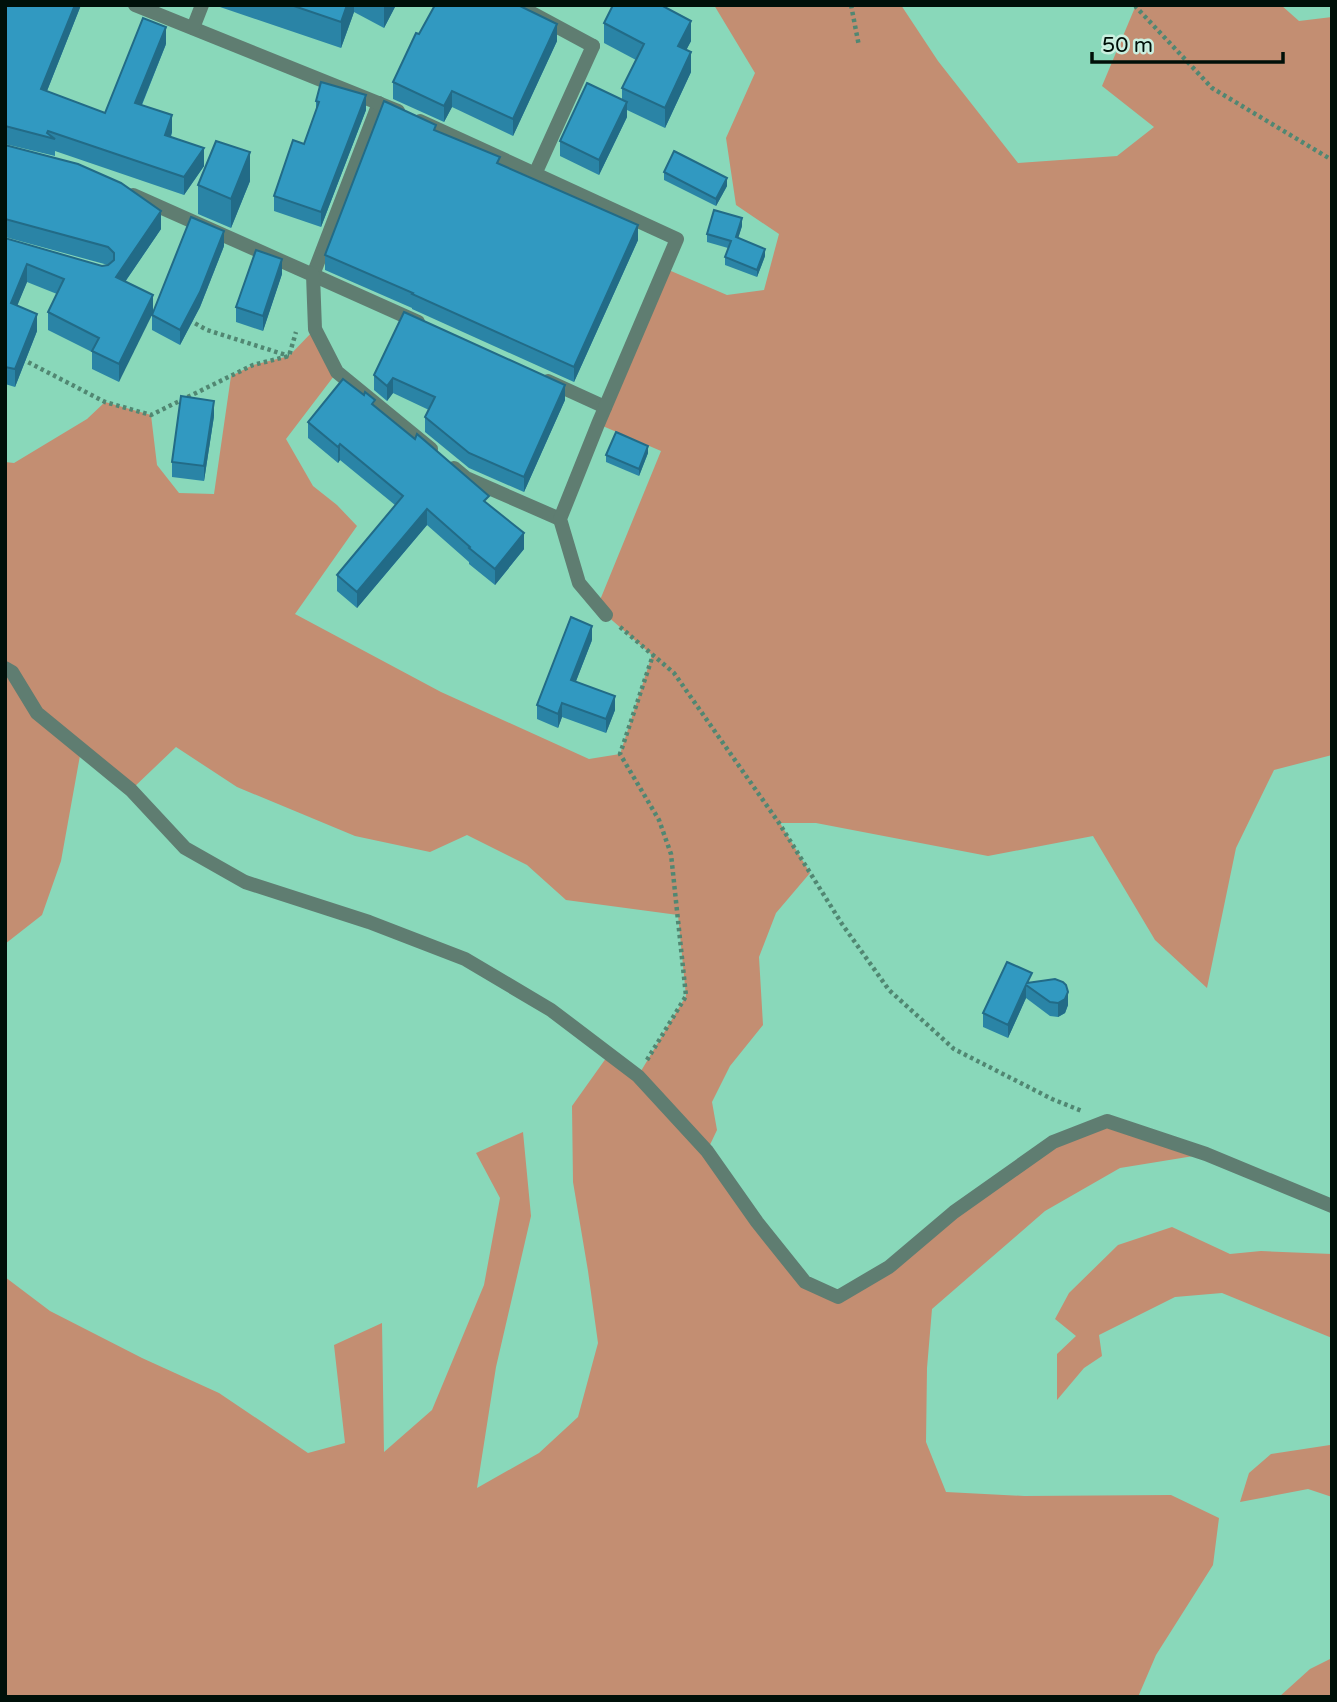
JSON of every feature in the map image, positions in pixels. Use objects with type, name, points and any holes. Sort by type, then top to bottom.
[{"type":"street","points":[[135,5],[379,103],[677,239],[560,519],[579,583],[606,615]]},
{"type":"street","points":[[192,28],[202,5]]},
{"type":"street","points":[[517,5],[593,46],[535,174]]},
{"type":"street","points":[[379,103],[313,275],[315,329],[337,372],[466,478],[560,519]]},
{"type":"street","points":[[119,190],[427,327]]},
{"type":"street","points":[[529,372],[605,407]]},
{"type":"street","points":[[5,668],[12,672],[37,713],[131,790],[185,848],[245,882],[369,922],[465,959],[551,1010],[638,1076],[706,1151],[757,1222],[805,1282],[838,1297],[889,1267],[954,1212],[1053,1142],[1107,1121],[1206,1154],[1332,1206]]},
{"type":"path","points":[[851,5],[859,46]]},
{"type":"path","points":[[1136,5],[1212,88],[1332,160]]},
{"type":"path","points":[[185,318],[207,330],[289,356]]},
{"type":"path","points":[[289,356],[299,321]]},
{"type":"path","points":[[15,356],[105,402],[150,415],[253,365],[289,356]]},
{"type":"path","points":[[606,615],[674,673],[779,823],[842,924],[889,990],[954,1049],[1052,1099],[1107,1121]]},
{"type":"path","points":[[638,1076],[686,996],[671,854],[659,820],[620,754],[653,655]]},
{"type":"shaded area","points":[[714,5],[901,5],[938,61],[1018,163],[1117,156],[1154,127],[1102,86],[1136,5],[1281,5],[1299,21],[1332,17],[1332,755],[1274,770],[1236,848],[1207,988],[1155,940],[1093,836],[988,856],[816,823],[780,823],[810,873],[776,913],[759,957],[763,1025],[730,1066],[712,1102],[717,1130],[707,1151],[805,1282],[838,1297],[1053,1142],[1107,1121],[1206,1154],[1120,1168],[1045,1211],[932,1309],[927,1368],[926,1442],[946,1492],[1024,1496],[1171,1495],[1219,1518],[1213,1565],[1156,1655],[1138,1697],[5,1697],[5,1277],[50,1311],[142,1358],[219,1393],[308,1453],[345,1443],[334,1345],[382,1323],[384,1452],[432,1410],[484,1285],[500,1198],[476,1153],[523,1132],[531,1216],[496,1367],[477,1488],[539,1453],[578,1417],[598,1343],[573,1182],[572,1106],[609,1054],[638,1076],[686,996],[678,915],[566,900],[527,865],[467,835],[430,852],[355,836],[237,787],[176,747],[131,790],[81,750],[61,861],[42,915],[5,944],[5,462],[14,463],[87,419],[105,402],[151,415],[157,465],[179,493],[214,494],[231,376],[253,365],[289,356],[315,329],[337,372],[286,439],[313,486],[357,526],[295,614],[441,692],[589,759],[620,754],[652,655],[598,605],[661,451],[598,424],[664,268],[727,295],[764,290],[779,234],[736,205],[726,138],[755,73]]},
{"type":"shaded area","points":[[1172,1227],[1230,1254],[1261,1251],[1332,1254],[1332,1338],[1222,1293],[1175,1297],[1099,1335],[1102,1356],[1084,1368],[1057,1400],[1057,1354],[1076,1336],[1055,1319],[1069,1293],[1118,1245]]},
{"type":"shaded area","points":[[1330,1445],[1332,1497],[1308,1489],[1240,1502],[1249,1473],[1271,1454]]},
{"type":"shaded area","points":[[1332,1658],[1332,1697],[1279,1697],[1310,1669]]},
{"type":"building","points":[[5,5],[75,5],[41,89],[105,113],[143,18],[166,27],[135,103],[172,115],[165,135],[204,148],[184,177],[48,131],[55,139],[5,126]]},
{"type":"building","points":[[291,5],[347,5],[341,22]]},
{"type":"building","points":[[435,5],[518,5],[557,24],[513,119],[452,91],[444,106],[393,82],[416,33],[419,34]]},
{"type":"building","points":[[613,5],[661,5],[691,21],[678,46],[691,52],[665,108],[622,88],[644,44],[604,23]]},
{"type":"building","points":[[321,82],[366,95],[321,212],[274,196],[293,140],[304,144],[319,102],[316,101]]},
{"type":"building","points":[[587,83],[627,102],[599,160],[560,141]]},
{"type":"building","points":[[384,101],[436,125],[434,130],[500,157],[497,163],[638,225],[574,367],[325,255]]},
{"type":"building","points":[[216,141],[250,152],[231,199],[198,185]]},
{"type":"building","points":[[5,145],[78,164],[121,183],[161,211],[116,277],[153,295],[119,364],[92,351],[99,338],[48,312],[64,279],[27,264],[11,303],[37,314],[15,369],[5,367],[5,238],[102,266],[114,260],[114,253],[108,247],[5,219]]},
{"type":"building","points":[[674,151],[727,178],[716,199],[664,172]]},
{"type":"building","points":[[714,210],[742,218],[736,237],[765,249],[757,270],[725,257],[731,241],[707,234]]},
{"type":"building","points":[[191,217],[224,231],[200,292],[180,330],[152,315]]},
{"type":"building","points":[[256,250],[282,259],[263,316],[236,307]]},
{"type":"building","points":[[404,312],[565,385],[524,477],[469,453],[425,417],[435,397],[393,378],[387,386],[374,375]]},
{"type":"building","points":[[343,379],[375,400],[372,404],[415,439],[417,434],[489,496],[484,501],[524,533],[495,569],[427,509],[357,592],[337,575],[403,496],[340,444],[338,447],[308,422]]},
{"type":"building","points":[[181,396],[214,401],[204,466],[172,462]]},
{"type":"building","points":[[616,432],[648,446],[639,469],[606,455]]},
{"type":"building","points":[[571,617],[592,626],[571,680],[615,696],[606,719],[562,703],[558,714],[537,705]]},
{"type":"building","points":[[1007,962],[1032,973],[1027,983],[1055,979],[1063,982],[1068,992],[1065,999],[1058,1003],[1050,1002],[1026,985],[1008,1025],[983,1013]]}]
